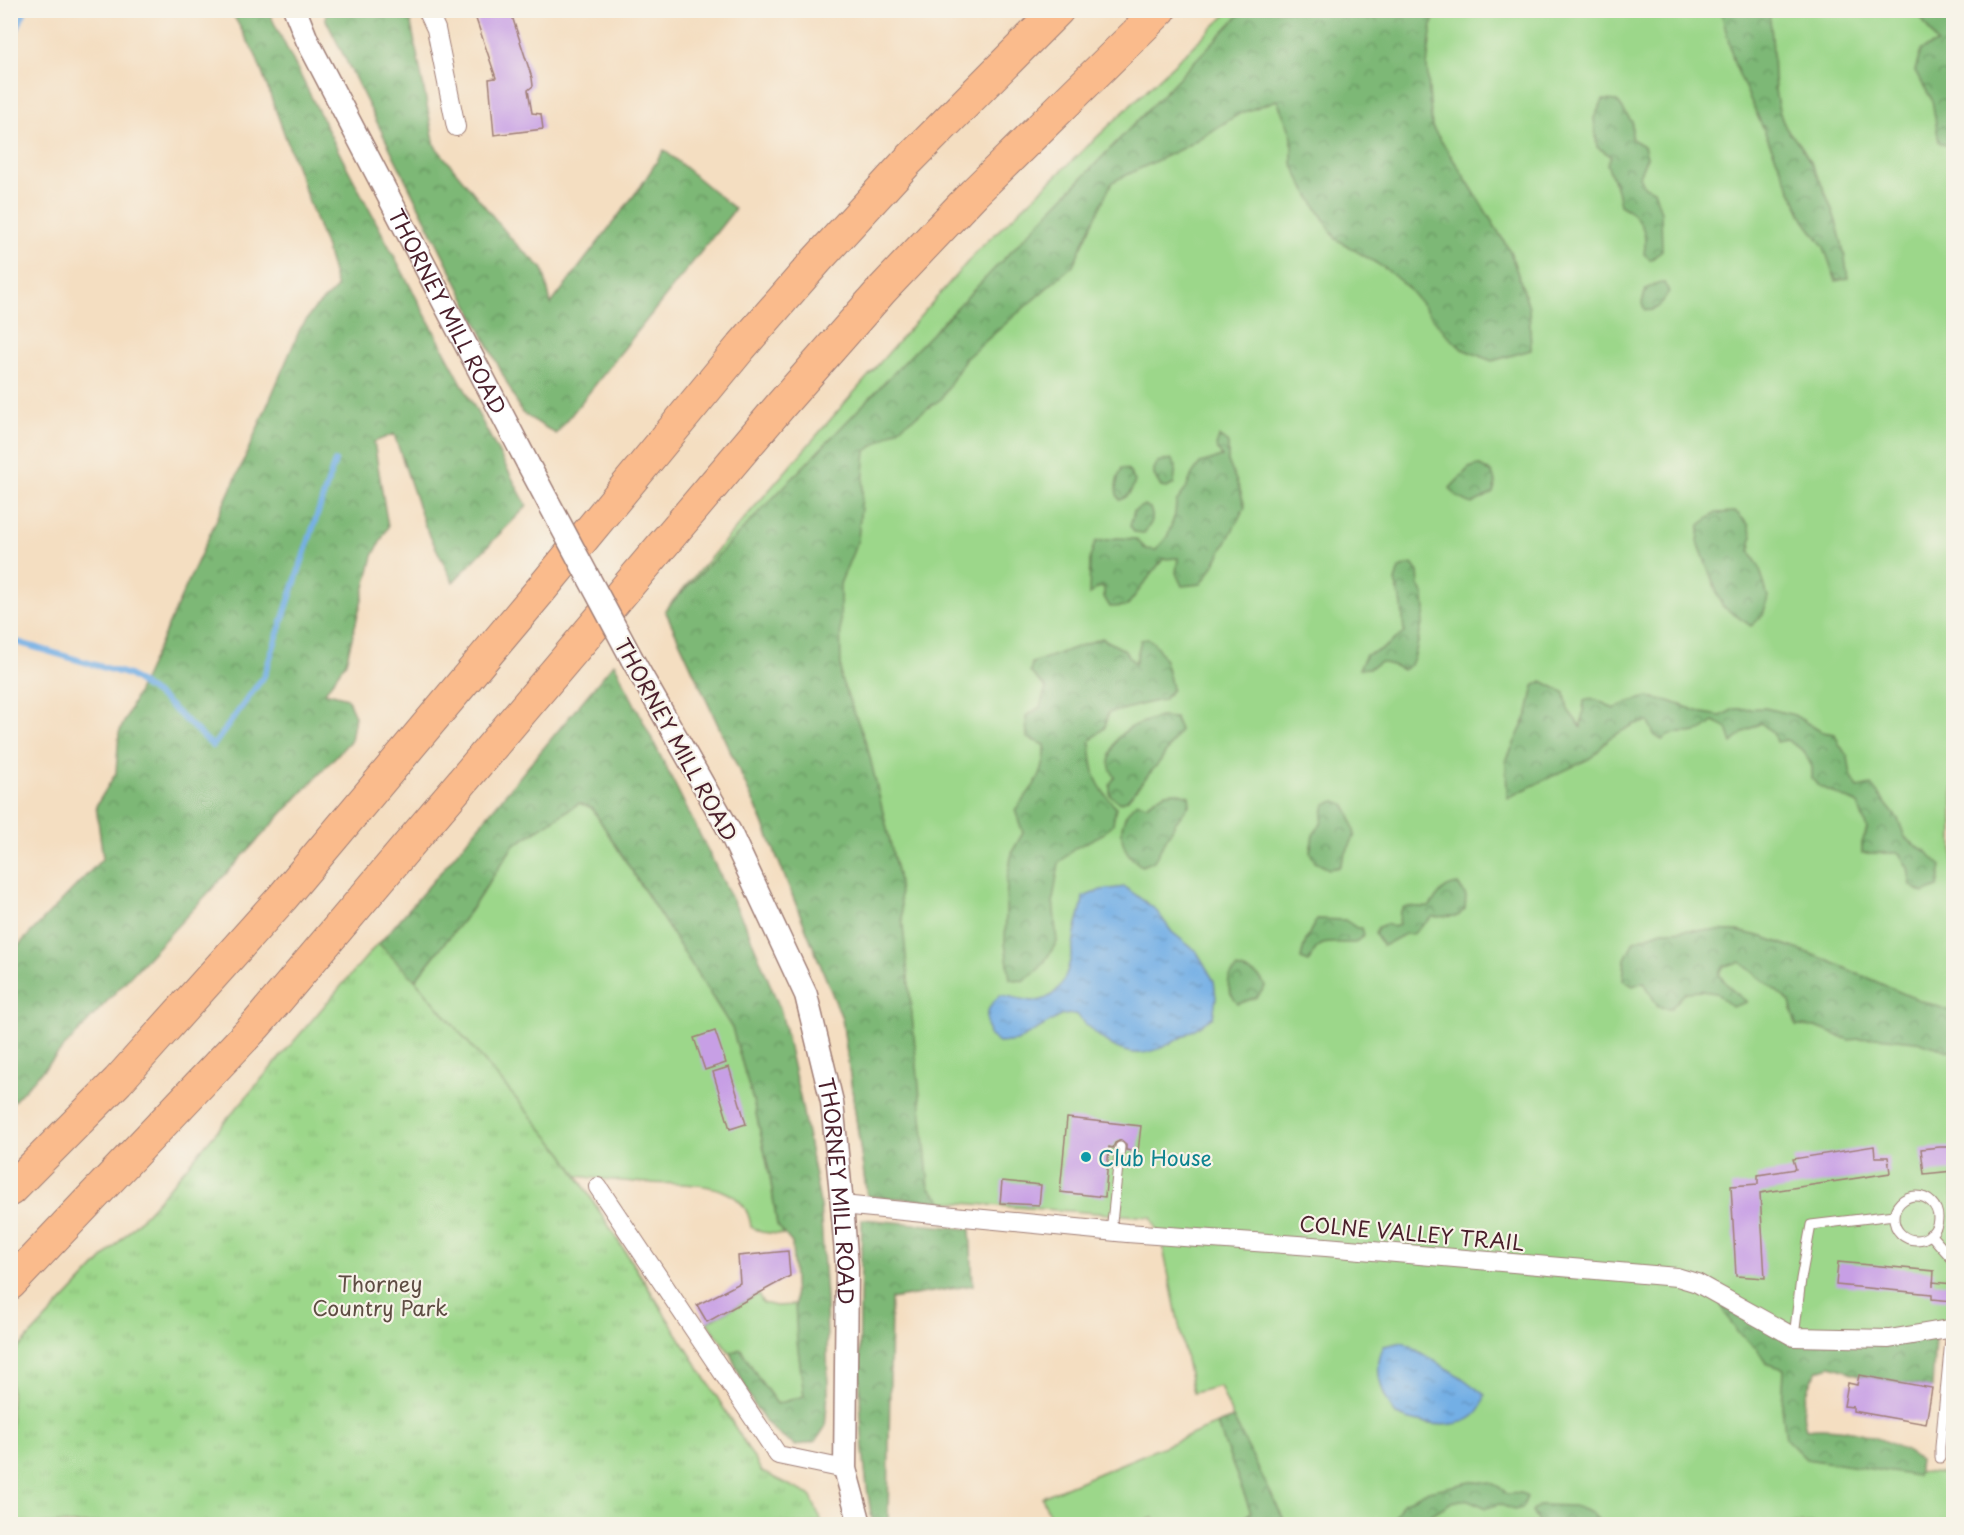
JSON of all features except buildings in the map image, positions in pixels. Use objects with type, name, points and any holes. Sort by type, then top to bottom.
[{"type":"highway","points":[[10,1190],[118,1081],[275,906],[539,592],[710,383],[817,260],[907,162],[1058,10]]},
{"type":"highway","points":[[10,1284],[257,1024],[773,414],[882,291],[974,194],[1160,10]]},
{"type":"street","name":"THORNEY MILL ROAD","points":[[296,10],[313,51],[528,464],[632,659],[730,832],[806,995],[832,1102],[847,1205],[845,1469],[860,1524]]},
{"type":"street","points":[[427,10],[436,29],[456,127]]},
{"type":"street","points":[[598,1187],[778,1455],[845,1469]]},
{"type":"street","name":"COLNE VALLEY TRAIL","points":[[847,1205],[1111,1232],[1677,1277],[1697,1283],[1794,1337],[1888,1339],[1952,1329]]},
{"type":"lane","points":[[1111,1232],[1120,1147]]},
{"type":"lane","points":[[1914,1196],[1928,1199],[1936,1209],[1937,1216],[1937,1223],[1930,1234],[1916,1240],[1902,1235],[1894,1222],[1894,1215],[1900,1202],[1914,1196]]},
{"type":"lane","points":[[1794,1337],[1811,1225],[1894,1215]]},
{"type":"lane","points":[[1930,1234],[1953,1261]]},
{"type":"lane","points":[[1940,1458],[1952,1329]]},
{"type":"green space","points":[[406,10],[409,13],[435,146],[514,242],[543,269],[551,304],[641,186],[664,150],[735,209],[556,434],[522,413],[326,20],[326,11]]},
{"type":"green space","points":[[1244,10],[1436,11],[1432,24],[1427,66],[1432,127],[1510,251],[1529,307],[1531,350],[1492,361],[1462,349],[1447,335],[1407,287],[1386,269],[1336,239],[1303,186],[1292,163],[1292,136],[1277,100],[1239,114],[1185,147],[1112,182],[1073,265],[965,359],[941,399],[866,451],[858,540],[840,584],[841,679],[867,745],[898,875],[929,1187],[942,1201],[867,1196],[842,1018],[762,820],[665,610]]},
{"type":"green space","points":[[231,11],[268,11],[342,158],[527,506],[453,582],[425,526],[394,434],[374,442],[388,527],[373,556],[346,662],[325,692],[347,698],[355,716],[351,740],[11,1104],[11,953],[103,858],[96,806],[116,773],[119,733],[243,462],[300,329],[314,309],[337,288],[326,248],[256,56]]},
{"type":"green space","points":[[1230,11],[1953,11],[1953,1323],[1890,1334],[1796,1335],[1796,1447],[1912,1471],[1953,1475],[1953,1524],[1286,1524],[1233,1418],[1220,1386],[1193,1393],[1162,1243],[1151,1217],[867,1196],[842,1018],[762,820],[665,610],[977,251]]},
{"type":"green space","points":[[1721,11],[1768,11],[1780,114],[1786,128],[1803,149],[1827,196],[1838,227],[1848,278],[1836,281],[1824,247],[1804,220],[1734,63]]},
{"type":"green space","points":[[1917,11],[1953,11],[1953,149],[1939,142],[1932,100],[1915,71],[1921,50],[1937,43]]},
{"type":"green space","points":[[1603,100],[1617,101],[1632,122],[1632,139],[1644,146],[1647,157],[1639,176],[1643,185],[1654,190],[1661,212],[1662,250],[1651,260],[1644,254],[1644,231],[1638,219],[1620,205],[1607,164],[1611,156],[1597,147],[1594,118]]},
{"type":"green space","points":[[1664,283],[1669,291],[1662,303],[1653,310],[1645,310],[1642,303],[1646,289],[1655,284]]},
{"type":"green space","points":[[1219,437],[1228,442],[1228,461],[1245,507],[1201,584],[1182,586],[1176,573],[1178,558],[1163,559],[1127,606],[1110,607],[1104,597],[1104,587],[1097,588],[1089,595],[1090,558],[1095,542],[1117,538],[1136,539],[1146,549],[1156,550],[1167,537],[1175,515],[1176,502],[1186,489],[1192,474],[1200,463],[1222,457],[1216,446]]},
{"type":"green space","points":[[1171,459],[1176,466],[1174,484],[1167,488],[1161,487],[1154,475],[1154,469],[1158,462]]},
{"type":"green space","points":[[1478,465],[1491,472],[1496,482],[1493,493],[1472,504],[1457,497],[1450,488],[1469,468]]},
{"type":"green space","points":[[1122,468],[1128,470],[1135,481],[1130,493],[1120,500],[1116,489]]},
{"type":"green space","points":[[1144,505],[1150,508],[1152,522],[1144,533],[1134,532],[1130,526],[1134,511]]},
{"type":"green space","points":[[1736,512],[1748,524],[1752,536],[1750,552],[1759,566],[1768,597],[1763,615],[1751,626],[1722,606],[1698,542],[1700,525],[1716,513]]},
{"type":"green space","points":[[1412,564],[1418,572],[1425,611],[1411,665],[1403,670],[1380,662],[1370,668],[1359,669],[1366,655],[1382,649],[1404,633],[1402,605],[1395,581],[1399,568]]},
{"type":"green space","points":[[1102,638],[1124,650],[1135,664],[1141,640],[1148,638],[1162,655],[1172,689],[1164,700],[1108,713],[1105,727],[1090,741],[1096,777],[1103,791],[1116,807],[1113,824],[1103,834],[1075,848],[1059,863],[1053,900],[1057,942],[1041,967],[1024,981],[1010,979],[1005,943],[1007,880],[1012,852],[1023,833],[1015,810],[1037,781],[1045,756],[1045,745],[1027,738],[1026,716],[1040,707],[1046,688],[1030,672],[1032,663]]},
{"type":"green space","points":[[614,663],[749,933],[781,1011],[820,1203],[826,1299],[828,1393],[825,1427],[816,1441],[796,1446],[772,1428],[762,1417],[748,1394],[730,1353],[741,1349],[777,1404],[804,1396],[797,1341],[792,1243],[777,1225],[770,1176],[754,1104],[732,1028],[592,808],[579,803],[513,846],[470,911],[415,980],[563,1154],[662,1309],[11,1356],[152,1207],[439,874]]},
{"type":"green space","points":[[1542,681],[1565,693],[1568,710],[1581,727],[1584,701],[1596,700],[1614,709],[1648,697],[1721,716],[1734,709],[1765,708],[1794,715],[1822,732],[1835,734],[1848,757],[1851,776],[1858,788],[1871,785],[1898,819],[1905,837],[1926,851],[1942,866],[1938,887],[1923,893],[1911,886],[1908,868],[1899,853],[1862,853],[1862,843],[1867,829],[1858,804],[1817,785],[1812,778],[1812,767],[1803,750],[1787,740],[1776,742],[1773,733],[1761,723],[1744,732],[1732,743],[1727,728],[1714,721],[1700,731],[1675,733],[1662,740],[1654,735],[1649,722],[1635,724],[1609,738],[1593,757],[1507,798],[1506,761],[1528,713],[1534,686]]},
{"type":"green space","points":[[1160,717],[1175,718],[1180,730],[1161,760],[1127,800],[1120,803],[1110,795],[1110,784],[1115,777],[1109,761],[1115,743],[1125,731]]},
{"type":"green space","points":[[1176,792],[1189,796],[1190,804],[1176,822],[1154,861],[1142,866],[1134,860],[1124,844],[1122,827],[1125,818],[1137,802],[1146,805],[1165,793]]},
{"type":"green space","points":[[1336,801],[1344,804],[1350,814],[1355,835],[1339,867],[1329,869],[1315,862],[1310,852],[1313,835],[1321,824],[1325,804]]},
{"type":"green space","points":[[579,803],[592,808],[732,1028],[754,1104],[770,1176],[777,1224],[786,1235],[761,1232],[751,1227],[747,1211],[738,1200],[713,1188],[578,1176],[415,980],[470,911],[513,846]]},
{"type":"green space","points":[[1458,884],[1466,896],[1465,909],[1458,916],[1432,917],[1413,934],[1405,934],[1383,946],[1375,934],[1378,927],[1386,924],[1394,927],[1399,924],[1400,912],[1404,907],[1429,907],[1444,889]]},
{"type":"green space","points":[[1317,919],[1345,920],[1357,928],[1362,928],[1364,935],[1355,943],[1321,945],[1309,962],[1301,959],[1307,938]]},
{"type":"green space","points":[[1662,931],[1737,931],[1763,937],[1822,958],[1909,996],[1953,1012],[1953,1052],[1915,1041],[1878,1037],[1849,1040],[1816,1027],[1796,1026],[1790,1002],[1740,962],[1724,966],[1719,974],[1730,988],[1747,1002],[1732,1007],[1716,993],[1701,991],[1686,992],[1671,1008],[1658,1007],[1644,982],[1633,986],[1623,980],[1625,959],[1634,941]]},
{"type":"green space","name":"Thorney Country Park","points":[[378,943],[415,980],[563,1154],[711,1387],[762,1472],[810,1495],[823,1524],[11,1524],[11,1356],[152,1207]]},
{"type":"green space","points":[[1237,968],[1258,976],[1265,987],[1257,997],[1238,1004],[1229,986],[1230,977]]},
{"type":"green space","points":[[862,1219],[970,1229],[973,1285],[891,1299],[888,1524],[873,1524],[863,1449],[860,1372]]},
{"type":"green space","points":[[758,1294],[763,1303],[776,1306],[795,1305],[804,1396],[777,1404],[741,1349],[730,1353],[707,1322]]},
{"type":"green space","points":[[1721,1305],[1779,1337],[1935,1337],[1932,1388],[1859,1375],[1831,1366],[1818,1370],[1810,1384],[1804,1406],[1806,1429],[1850,1431],[1880,1439],[1919,1460],[1917,1476],[1806,1459],[1786,1439],[1782,1407],[1784,1369],[1766,1363],[1757,1349],[1737,1332]]},
{"type":"green space","points":[[1233,1418],[1286,1524],[1237,1524],[1251,1512],[1217,1424]]},
{"type":"green space","points":[[1217,1424],[1251,1512],[1237,1524],[1157,1524],[1154,1518],[1135,1524],[1053,1524],[1042,1497]]},
{"type":"green space","points":[[1953,1436],[1953,1469],[1947,1455],[1947,1441]]},
{"type":"green space","points":[[1475,1481],[1493,1484],[1507,1494],[1521,1493],[1527,1497],[1522,1508],[1514,1510],[1499,1504],[1487,1508],[1466,1499],[1452,1502],[1420,1524],[1391,1524],[1403,1503],[1425,1492]]},
{"type":"green space","points":[[1539,1505],[1574,1506],[1592,1513],[1602,1524],[1539,1524],[1532,1512]]},
{"type":"water","points":[[1125,887],[1156,910],[1172,932],[1197,952],[1214,981],[1216,998],[1213,1017],[1174,1042],[1142,1053],[1127,1052],[1112,1045],[1095,1033],[1076,1014],[1062,1015],[1017,1041],[999,1043],[989,1035],[987,1013],[991,1004],[1000,995],[1037,1001],[1047,998],[1062,984],[1069,964],[1083,897],[1101,890]]},
{"type":"water","points":[[1403,1342],[1461,1377],[1485,1395],[1481,1408],[1472,1417],[1462,1422],[1449,1424],[1421,1423],[1396,1415],[1380,1382],[1379,1363],[1384,1346]]},
{"type":"waterway","points":[[10,45],[25,10]]},
{"type":"waterway","points":[[10,640],[129,675],[164,700],[213,746],[264,676],[335,461]]},
{"type":"place","name":"Club House","points":[[1086,1157]]}]
